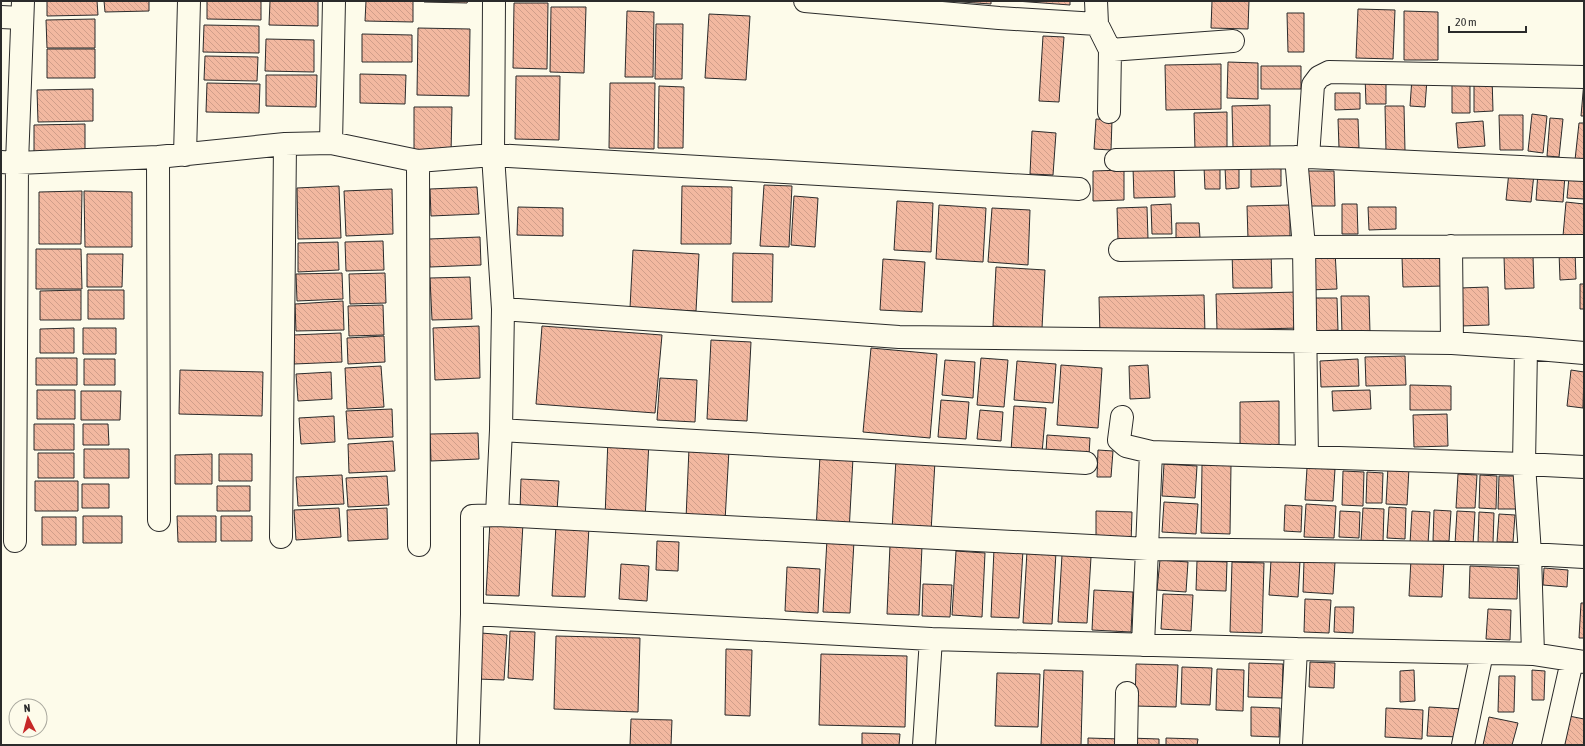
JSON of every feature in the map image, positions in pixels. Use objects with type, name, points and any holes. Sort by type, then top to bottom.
[{"type":"street","points":[[185,155],[189,1]]},
{"type":"street","points":[[331,143],[334,1]]},
{"type":"street","points":[[494,1],[493,155],[503,309],[501,430],[497,515]]},
{"type":"street","points":[[805,1],[1000,10],[1098,24]]},
{"type":"street","points":[[1096,1],[1098,24],[1110,50],[1109,112]]},
{"type":"street","points":[[1,17],[23,9],[9,162],[15,541]]},
{"type":"street","points":[[1110,50],[1233,41]]},
{"type":"street","points":[[1307,457],[1302,157],[1313,85],[1319,77],[1329,72],[1584,76]]},
{"type":"street","points":[[9,162],[158,157],[285,144],[331,143],[418,161],[493,155],[1079,189]]},
{"type":"street","points":[[281,536],[285,144]]},
{"type":"street","points":[[158,157],[159,520]]},
{"type":"street","points":[[1116,160],[1302,157],[1584,170]]},
{"type":"street","points":[[418,161],[419,545]]},
{"type":"street","points":[[1120,250],[1304,246],[1584,246]]},
{"type":"street","points":[[1451,246],[1452,343]]},
{"type":"street","points":[[503,309],[899,337],[1452,343],[1584,353]]},
{"type":"street","points":[[1526,348],[1524,464],[1530,554],[1533,654]]},
{"type":"street","points":[[1122,417],[1119,440],[1126,446],[1151,452],[1584,467]]},
{"type":"street","points":[[501,430],[1086,463]]},
{"type":"street","points":[[1143,644],[1151,452]]},
{"type":"street","points":[[468,745],[472,614],[472,516],[497,515],[1148,549],[1530,554],[1584,557]]},
{"type":"street","points":[[472,614],[932,639],[1143,644],[1296,650],[1533,654],[1578,662],[1552,745]]},
{"type":"street","points":[[924,745],[932,639]]},
{"type":"street","points":[[1291,745],[1296,650]]},
{"type":"street","points":[[1463,745],[1482,653]]},
{"type":"street","points":[[1126,745],[1127,693]]},
{"type":"building","points":[[47,1],[97,1],[98,15],[47,16]]},
{"type":"building","points":[[104,1],[149,1],[149,11],[105,12]]},
{"type":"building","points":[[207,1],[261,1],[261,20],[207,19]]},
{"type":"building","points":[[270,1],[318,1],[318,26],[269,25]]},
{"type":"building","points":[[366,1],[413,1],[413,22],[365,21]]},
{"type":"building","points":[[424,1],[468,1],[467,3]]},
{"type":"building","points":[[947,1],[991,1],[991,4]]},
{"type":"building","points":[[1016,1],[1070,1],[1070,5]]},
{"type":"building","points":[[1212,1],[1249,1],[1248,29],[1211,28]]},
{"type":"building","points":[[514,3],[548,3],[547,69],[513,68]]},
{"type":"building","points":[[551,7],[586,7],[584,73],[550,72]]},
{"type":"building","points":[[1358,9],[1395,10],[1393,59],[1356,58]]},
{"type":"building","points":[[627,11],[654,12],[653,77],[625,77]]},
{"type":"building","points":[[1404,11],[1438,12],[1438,60],[1404,60]]},
{"type":"building","points":[[1287,13],[1304,13],[1304,52],[1288,52]]},
{"type":"building","points":[[709,14],[750,16],[746,80],[705,78]]},
{"type":"building","points":[[95,19],[95,48],[47,48],[46,20]]},
{"type":"building","points":[[656,24],[683,24],[682,79],[655,79]]},
{"type":"building","points":[[204,25],[259,26],[259,53],[203,52]]},
{"type":"building","points":[[418,28],[470,29],[469,96],[417,95]]},
{"type":"building","points":[[362,34],[412,35],[412,62],[362,62]]},
{"type":"building","points":[[1043,36],[1064,37],[1059,102],[1039,101]]},
{"type":"building","points":[[266,39],[314,40],[314,72],[265,71]]},
{"type":"building","points":[[47,49],[95,49],[95,78],[47,78]]},
{"type":"building","points":[[205,56],[258,57],[257,81],[204,80]]},
{"type":"building","points":[[1228,62],[1258,63],[1258,99],[1227,98]]},
{"type":"building","points":[[1221,64],[1221,109],[1166,110],[1165,65]]},
{"type":"building","points":[[1261,66],[1301,66],[1301,89],[1261,89]]},
{"type":"building","points":[[360,74],[406,75],[405,104],[360,103]]},
{"type":"building","points":[[266,75],[317,75],[316,107],[266,106]]},
{"type":"building","points":[[1386,75],[1386,104],[1366,104],[1365,76]]},
{"type":"building","points":[[516,76],[560,76],[559,140],[515,139]]},
{"type":"building","points":[[1474,76],[1492,76],[1493,111],[1474,112]]},
{"type":"building","points":[[1412,78],[1427,79],[1425,107],[1410,106]]},
{"type":"building","points":[[1452,80],[1470,80],[1470,113],[1452,113]]},
{"type":"building","points":[[1584,81],[1584,116],[1581,116]]},
{"type":"building","points":[[207,83],[260,84],[259,113],[206,112]]},
{"type":"building","points":[[610,83],[655,83],[654,149],[609,148]]},
{"type":"building","points":[[659,86],[684,87],[683,148],[658,148]]},
{"type":"building","points":[[93,89],[93,121],[38,122],[37,90]]},
{"type":"building","points":[[1335,93],[1360,93],[1360,109],[1335,110]]},
{"type":"building","points":[[1270,105],[1270,147],[1233,147],[1232,106]]},
{"type":"building","points":[[1385,106],[1404,106],[1405,151],[1386,151]]},
{"type":"building","points":[[414,107],[452,107],[451,154],[414,153]]},
{"type":"building","points":[[1227,112],[1227,149],[1195,150],[1194,113]]},
{"type":"building","points":[[1532,114],[1547,116],[1543,153],[1528,151]]},
{"type":"building","points":[[1499,115],[1523,115],[1523,150],[1500,150]]},
{"type":"building","points":[[1550,118],[1563,119],[1559,157],[1547,156]]},
{"type":"building","points":[[1096,119],[1112,120],[1111,150],[1094,149]]},
{"type":"building","points":[[1338,119],[1358,119],[1359,148],[1339,148]]},
{"type":"building","points":[[1483,121],[1485,146],[1458,148],[1456,123]]},
{"type":"building","points":[[1579,123],[1584,123],[1584,161],[1575,160]]},
{"type":"building","points":[[85,124],[85,158],[34,158],[34,125]]},
{"type":"building","points":[[1032,131],[1056,133],[1053,175],[1030,174]]},
{"type":"building","points":[[1174,166],[1175,197],[1134,198],[1133,168]]},
{"type":"building","points":[[1204,167],[1220,167],[1220,189],[1205,189]]},
{"type":"building","points":[[1225,167],[1239,167],[1239,188],[1226,189]]},
{"type":"building","points":[[1281,167],[1281,186],[1251,187],[1251,168]]},
{"type":"building","points":[[1124,170],[1124,200],[1093,201],[1093,171]]},
{"type":"building","points":[[1303,171],[1334,171],[1335,206],[1304,206]]},
{"type":"building","points":[[1509,172],[1534,174],[1531,202],[1506,200]]},
{"type":"building","points":[[1538,172],[1565,175],[1563,202],[1536,200]]},
{"type":"building","points":[[1569,177],[1584,179],[1584,199],[1567,198]]},
{"type":"building","points":[[764,185],[792,186],[789,247],[760,246]]},
{"type":"building","points":[[339,186],[341,238],[298,239],[297,188]]},
{"type":"building","points":[[682,186],[732,187],[731,244],[681,244]]},
{"type":"building","points":[[477,187],[479,214],[431,216],[430,189]]},
{"type":"building","points":[[392,189],[393,234],[346,236],[344,191]]},
{"type":"building","points":[[82,191],[81,244],[39,244],[39,192]]},
{"type":"building","points":[[84,191],[132,192],[132,247],[85,247]]},
{"type":"building","points":[[794,196],[818,198],[815,247],[791,245]]},
{"type":"building","points":[[897,201],[933,203],[931,252],[894,250]]},
{"type":"building","points":[[1566,202],[1584,204],[1584,237],[1563,236]]},
{"type":"building","points":[[1171,204],[1172,234],[1152,234],[1151,205]]},
{"type":"building","points":[[1342,204],[1357,204],[1358,234],[1342,234]]},
{"type":"building","points":[[939,205],[986,208],[983,262],[936,259]]},
{"type":"building","points":[[1290,205],[1290,238],[1248,239],[1247,206]]},
{"type":"building","points":[[518,207],[563,208],[563,236],[517,235]]},
{"type":"building","points":[[1147,207],[1148,239],[1118,240],[1117,208]]},
{"type":"building","points":[[1368,207],[1396,207],[1396,229],[1369,230]]},
{"type":"building","points":[[992,208],[1030,210],[1028,265],[988,262]]},
{"type":"building","points":[[1176,223],[1199,223],[1200,238],[1176,239]]},
{"type":"building","points":[[480,237],[481,265],[430,267],[429,239]]},
{"type":"building","points":[[383,241],[384,270],[346,271],[345,242]]},
{"type":"building","points":[[338,242],[339,270],[298,272],[298,243]]},
{"type":"building","points":[[36,249],[81,249],[82,289],[36,289]]},
{"type":"building","points":[[633,250],[699,254],[696,311],[630,308]]},
{"type":"building","points":[[1271,250],[1272,288],[1233,288],[1232,251]]},
{"type":"building","points":[[1335,250],[1337,289],[1308,290],[1307,251]]},
{"type":"building","points":[[1575,251],[1576,279],[1560,280],[1559,252]]},
{"type":"building","points":[[733,253],[773,254],[772,302],[732,302]]},
{"type":"building","points":[[87,254],[123,254],[122,287],[87,287]]},
{"type":"building","points":[[1442,256],[1443,286],[1403,287],[1402,257]]},
{"type":"building","points":[[1504,256],[1533,256],[1534,288],[1505,289]]},
{"type":"building","points":[[883,259],[925,262],[922,312],[880,310]]},
{"type":"building","points":[[996,267],[1045,270],[1042,328],[993,326]]},
{"type":"building","points":[[342,273],[343,299],[297,301],[296,274]]},
{"type":"building","points":[[385,273],[386,303],[350,304],[349,274]]},
{"type":"building","points":[[470,277],[472,319],[432,320],[430,278]]},
{"type":"building","points":[[1580,284],[1584,284],[1584,309],[1580,309]]},
{"type":"building","points":[[1488,287],[1489,325],[1461,326],[1460,288]]},
{"type":"building","points":[[81,290],[81,320],[40,320],[40,291]]},
{"type":"building","points":[[88,290],[124,290],[124,319],[88,319]]},
{"type":"building","points":[[1299,292],[1300,328],[1217,330],[1216,294]]},
{"type":"building","points":[[1204,295],[1205,334],[1100,336],[1099,297]]},
{"type":"building","points":[[1341,296],[1369,296],[1370,333],[1342,334]]},
{"type":"building","points":[[1310,298],[1337,298],[1338,330],[1311,331]]},
{"type":"building","points":[[343,301],[344,330],[296,331],[295,304]]},
{"type":"building","points":[[383,305],[384,335],[349,336],[348,306]]},
{"type":"building","points":[[479,326],[480,378],[435,380],[433,328]]},
{"type":"building","points":[[542,326],[662,335],[655,413],[536,404]]},
{"type":"building","points":[[74,328],[74,353],[40,353],[40,329]]},
{"type":"building","points":[[83,328],[116,328],[116,354],[83,354]]},
{"type":"building","points":[[341,333],[342,362],[294,364],[293,335]]},
{"type":"building","points":[[384,336],[385,362],[348,364],[347,338]]},
{"type":"building","points":[[711,340],[751,342],[747,421],[707,419]]},
{"type":"building","points":[[871,348],[937,354],[930,438],[863,432]]},
{"type":"building","points":[[1405,356],[1406,385],[1366,386],[1365,357]]},
{"type":"building","points":[[36,358],[77,358],[77,385],[36,385]]},
{"type":"building","points":[[981,358],[1008,360],[1004,407],[977,405]]},
{"type":"building","points":[[84,359],[115,359],[115,385],[84,385]]},
{"type":"building","points":[[1358,359],[1359,386],[1321,387],[1320,361]]},
{"type":"building","points":[[945,360],[975,362],[973,398],[942,395]]},
{"type":"building","points":[[1017,361],[1056,364],[1053,403],[1014,400]]},
{"type":"building","points":[[1061,365],[1102,368],[1098,428],[1057,425]]},
{"type":"building","points":[[1148,365],[1150,398],[1130,399],[1129,366]]},
{"type":"building","points":[[381,366],[384,407],[347,409],[345,368]]},
{"type":"building","points":[[180,370],[263,372],[262,416],[179,414]]},
{"type":"building","points":[[1571,370],[1584,372],[1583,408],[1567,406]]},
{"type":"building","points":[[331,372],[332,399],[298,401],[296,374]]},
{"type":"building","points":[[660,378],[697,380],[695,422],[657,420]]},
{"type":"building","points":[[1410,385],[1451,386],[1451,410],[1410,410]]},
{"type":"building","points":[[37,390],[75,390],[75,419],[37,419]]},
{"type":"building","points":[[1370,390],[1371,409],[1333,411],[1332,391]]},
{"type":"building","points":[[81,391],[121,391],[120,420],[81,420]]},
{"type":"building","points":[[941,400],[969,402],[966,439],[938,437]]},
{"type":"building","points":[[1279,401],[1279,447],[1240,447],[1240,402]]},
{"type":"building","points":[[1014,406],[1046,408],[1042,453],[1011,451]]},
{"type":"building","points":[[392,409],[393,437],[348,439],[346,411]]},
{"type":"building","points":[[980,410],[1003,412],[1001,441],[977,439]]},
{"type":"building","points":[[1447,414],[1448,446],[1414,447],[1413,415]]},
{"type":"building","points":[[334,416],[335,442],[301,444],[299,418]]},
{"type":"building","points":[[34,424],[74,424],[74,450],[34,450]]},
{"type":"building","points":[[83,424],[108,424],[109,445],[83,445]]},
{"type":"building","points":[[478,433],[479,459],[431,461],[430,434]]},
{"type":"building","points":[[1047,435],[1090,438],[1089,455],[1046,452]]},
{"type":"building","points":[[608,438],[649,441],[645,520],[605,518]]},
{"type":"building","points":[[393,441],[395,471],[349,473],[348,444]]},
{"type":"building","points":[[689,448],[729,450],[725,521],[686,519]]},
{"type":"building","points":[[84,449],[129,449],[129,478],[84,478]]},
{"type":"building","points":[[1098,450],[1113,451],[1111,477],[1097,477]]},
{"type":"building","points":[[38,453],[74,453],[74,478],[38,478]]},
{"type":"building","points":[[212,454],[212,484],[175,484],[175,455]]},
{"type":"building","points":[[219,454],[252,454],[252,481],[219,481]]},
{"type":"building","points":[[820,456],[853,458],[849,532],[816,530]]},
{"type":"building","points":[[896,459],[935,461],[931,532],[892,530]]},
{"type":"building","points":[[1164,464],[1197,466],[1195,498],[1162,496]]},
{"type":"building","points":[[1202,465],[1231,465],[1230,534],[1201,533]]},
{"type":"building","points":[[1388,467],[1409,468],[1407,505],[1386,504]]},
{"type":"building","points":[[1307,468],[1335,469],[1333,501],[1305,500]]},
{"type":"building","points":[[1343,471],[1364,472],[1363,506],[1342,505]]},
{"type":"building","points":[[1367,472],[1383,473],[1382,503],[1366,503]]},
{"type":"building","points":[[1458,474],[1477,475],[1475,508],[1456,508]]},
{"type":"building","points":[[342,475],[344,504],[298,506],[296,477]]},
{"type":"building","points":[[1480,475],[1497,476],[1496,509],[1479,508]]},
{"type":"building","points":[[387,476],[389,505],[348,507],[346,478]]},
{"type":"building","points":[[1499,476],[1517,476],[1516,509],[1498,509]]},
{"type":"building","points":[[521,479],[559,481],[557,511],[520,510]]},
{"type":"building","points":[[35,481],[78,481],[78,511],[35,511]]},
{"type":"building","points":[[82,484],[109,484],[109,508],[82,508]]},
{"type":"building","points":[[217,486],[250,486],[250,511],[217,511]]},
{"type":"building","points":[[1164,502],[1198,504],[1196,534],[1162,532]]},
{"type":"building","points":[[1306,504],[1336,506],[1334,538],[1304,537]]},
{"type":"building","points":[[1285,505],[1302,506],[1301,532],[1284,531]]},
{"type":"building","points":[[1389,507],[1406,508],[1405,539],[1387,538]]},
{"type":"building","points":[[339,508],[341,537],[296,540],[294,510]]},
{"type":"building","points":[[387,508],[388,539],[348,541],[347,510]]},
{"type":"building","points":[[1363,508],[1384,509],[1383,542],[1361,541]]},
{"type":"building","points":[[1434,510],[1451,511],[1449,541],[1433,541]]},
{"type":"building","points":[[1096,511],[1132,512],[1131,544],[1096,544]]},
{"type":"building","points":[[1340,511],[1360,512],[1359,538],[1339,537]]},
{"type":"building","points":[[1412,511],[1430,512],[1428,544],[1410,543]]},
{"type":"building","points":[[1457,511],[1475,512],[1473,545],[1455,544]]},
{"type":"building","points":[[1479,512],[1494,513],[1493,543],[1478,543]]},
{"type":"building","points":[[1499,514],[1515,515],[1513,542],[1497,542]]},
{"type":"building","points":[[83,516],[122,516],[122,543],[83,543]]},
{"type":"building","points":[[177,516],[216,516],[216,542],[178,542]]},
{"type":"building","points":[[221,516],[252,516],[252,541],[221,541]]},
{"type":"building","points":[[42,517],[76,517],[76,545],[42,545]]},
{"type":"building","points":[[490,521],[523,523],[519,596],[486,595]]},
{"type":"building","points":[[556,525],[589,527],[585,597],[552,596]]},
{"type":"building","points":[[827,539],[854,541],[850,613],[823,612]]},
{"type":"building","points":[[657,541],[679,542],[678,571],[656,570]]},
{"type":"building","points":[[890,545],[922,546],[919,615],[887,614]]},
{"type":"building","points":[[994,549],[1023,550],[1019,618],[991,617]]},
{"type":"building","points":[[956,551],[985,553],[982,617],[952,615]]},
{"type":"building","points":[[1027,551],[1056,552],[1052,624],[1023,623]]},
{"type":"building","points":[[1062,555],[1091,557],[1087,623],[1058,622]]},
{"type":"building","points":[[1411,559],[1444,560],[1442,597],[1409,596]]},
{"type":"building","points":[[1160,560],[1188,562],[1186,592],[1157,590]]},
{"type":"building","points":[[1271,560],[1300,561],[1298,597],[1269,595]]},
{"type":"building","points":[[1197,561],[1227,562],[1226,591],[1196,590]]},
{"type":"building","points":[[1304,561],[1335,562],[1333,594],[1303,592]]},
{"type":"building","points":[[1232,562],[1264,563],[1262,633],[1230,632]]},
{"type":"building","points":[[621,564],[649,566],[647,601],[619,599]]},
{"type":"building","points":[[1470,566],[1518,568],[1517,599],[1469,598]]},
{"type":"building","points":[[787,567],[820,569],[818,613],[785,611]]},
{"type":"building","points":[[1544,568],[1568,570],[1567,587],[1543,585]]},
{"type":"building","points":[[923,584],[952,585],[950,617],[922,616]]},
{"type":"building","points":[[1094,590],[1133,592],[1131,632],[1092,630]]},
{"type":"building","points":[[1163,594],[1193,595],[1191,631],[1161,629]]},
{"type":"building","points":[[1305,599],[1331,600],[1329,633],[1304,632]]},
{"type":"building","points":[[1581,603],[1584,603],[1584,638],[1579,638]]},
{"type":"building","points":[[1335,607],[1354,607],[1353,633],[1334,632]]},
{"type":"building","points":[[1488,609],[1511,610],[1510,640],[1486,639]]},
{"type":"building","points":[[510,631],[535,632],[533,680],[508,678]]},
{"type":"building","points":[[481,633],[507,635],[504,680],[478,679]]},
{"type":"building","points":[[556,636],[640,638],[638,712],[554,709]]},
{"type":"building","points":[[726,649],[752,650],[750,716],[725,715]]},
{"type":"building","points":[[821,654],[907,656],[905,727],[819,725]]},
{"type":"building","points":[[1310,662],[1335,663],[1334,688],[1309,687]]},
{"type":"building","points":[[1249,663],[1283,664],[1282,698],[1248,697]]},
{"type":"building","points":[[1136,664],[1178,665],[1176,707],[1135,706]]},
{"type":"building","points":[[1182,667],[1212,668],[1210,705],[1181,704]]},
{"type":"building","points":[[1217,669],[1244,670],[1243,711],[1216,710]]},
{"type":"building","points":[[1044,670],[1083,671],[1081,745],[1041,745]]},
{"type":"building","points":[[1414,670],[1415,701],[1400,702],[1400,671]]},
{"type":"building","points":[[1532,670],[1545,671],[1544,700],[1532,700]]},
{"type":"building","points":[[997,673],[1040,674],[1038,727],[995,726]]},
{"type":"building","points":[[1499,676],[1515,676],[1514,712],[1498,712]]},
{"type":"building","points":[[1251,707],[1280,708],[1279,737],[1251,736]]},
{"type":"building","points":[[1429,707],[1463,709],[1462,737],[1427,736]]},
{"type":"building","points":[[1386,708],[1423,710],[1422,739],[1385,737]]},
{"type":"building","points":[[1569,716],[1584,719],[1584,745],[1563,745]]},
{"type":"building","points":[[1489,717],[1518,723],[1512,745],[1483,745]]},
{"type":"building","points":[[631,719],[672,720],[671,745],[630,745]]},
{"type":"building","points":[[862,733],[900,734],[899,745],[862,745]]},
{"type":"building","points":[[1088,738],[1121,739],[1121,745],[1088,745]]},
{"type":"building","points":[[1129,738],[1159,739],[1159,745],[1129,745]]},
{"type":"building","points":[[1166,738],[1198,739],[1197,745],[1166,745]]}]
